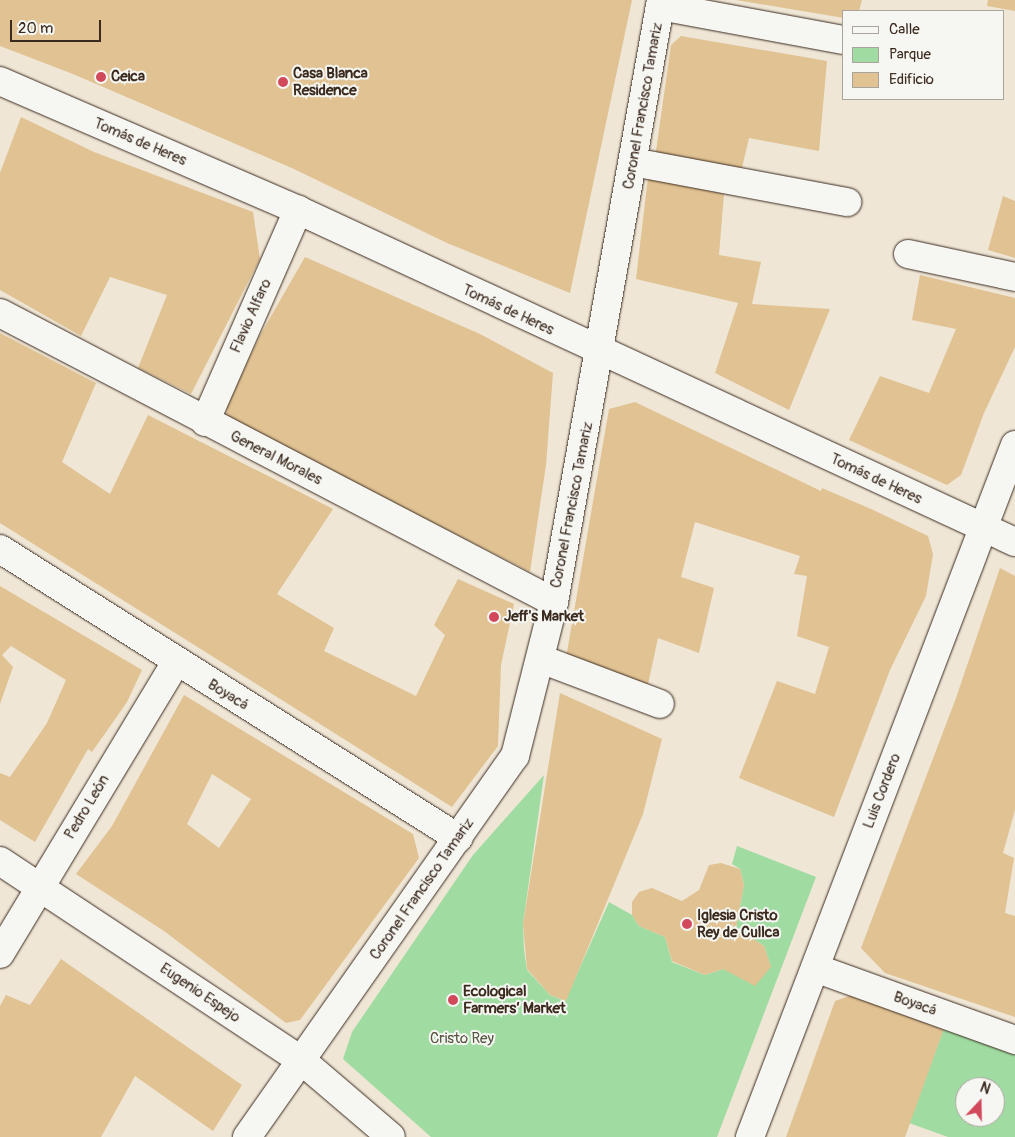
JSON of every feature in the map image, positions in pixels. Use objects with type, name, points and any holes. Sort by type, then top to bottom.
[{"type":"street","points":[[661,3],[842,40]]},
{"type":"street","name":"Coronel Francisco Tamariz","points":[[247,1137],[514,756],[541,660],[554,602],[661,3]]},
{"type":"street","name":"Tomás de Heres","points":[[0,81],[298,210],[600,353],[1015,542]]},
{"type":"street","points":[[633,162],[847,202]]},
{"type":"street","name":"Flavio Alfaro","points":[[205,422],[298,210]]},
{"type":"street","points":[[908,254],[1015,277]]},
{"type":"street","name":"General Morales","points":[[0,313],[205,422],[554,602]]},
{"type":"street","name":"Luis Cordero","points":[[750,1137],[1015,445]]},
{"type":"street","name":"Boyacá","points":[[0,548],[176,662],[458,838]]},
{"type":"street","points":[[541,660],[660,704]]},
{"type":"street","name":"Pedro León","points":[[0,954],[39,886],[176,662]]},
{"type":"street","name":"Eugenio Espejo","points":[[0,861],[301,1060],[391,1137]]},
{"type":"street","name":"Boyacá","points":[[815,968],[1015,1040]]},
{"type":"green space","name":"Cristo Rey","points":[[544,775],[523,924],[524,950],[527,970],[550,995],[565,1001],[609,902],[632,915],[639,926],[665,937],[672,962],[705,975],[723,969],[771,967],[764,946],[736,928],[744,885],[740,869],[732,864],[737,846],[816,877],[717,1137],[431,1137],[343,1059],[352,1032],[473,855]]},
{"type":"green space","points":[[946,1023],[1015,1053],[1015,1137],[948,1137],[909,1123]]},
{"type":"building","points":[[0,0],[632,0],[570,293],[447,243],[294,169],[73,74],[0,46]]},
{"type":"building","points":[[736,0],[862,0],[859,10],[842,10],[842,18]]},
{"type":"building","points":[[988,0],[1015,0],[1015,11],[987,6]]},
{"type":"building","points":[[681,36],[827,61],[819,151],[749,138],[741,172],[655,158],[671,45]]},
{"type":"building","points":[[21,117],[94,152],[253,212],[260,259],[191,394],[138,368],[167,295],[110,277],[81,336],[0,290],[0,173]]},
{"type":"building","points":[[648,177],[724,194],[719,255],[761,262],[752,304],[830,309],[789,410],[715,373],[738,303],[636,279]]},
{"type":"building","points":[[1003,196],[1015,201],[1015,258],[988,250]]},
{"type":"building","points":[[305,257],[480,334],[553,373],[546,465],[530,572],[226,417],[227,406],[259,337]]},
{"type":"building","points":[[920,275],[1015,298],[1015,347],[984,413],[961,475],[947,485],[849,440],[880,376],[929,393],[956,329],[912,320]]},
{"type":"building","points":[[0,333],[96,383],[62,462],[110,494],[148,415],[333,509],[277,594],[334,628],[324,651],[416,696],[445,635],[434,625],[458,579],[514,604],[501,665],[498,746],[452,807],[0,523]]},
{"type":"building","points":[[635,402],[821,491],[822,488],[928,536],[933,554],[926,596],[890,670],[834,817],[739,778],[777,681],[815,694],[829,647],[797,636],[807,576],[794,574],[800,556],[695,522],[681,577],[714,588],[699,653],[658,638],[647,689],[566,658],[609,409]]},
{"type":"building","points":[[1000,568],[1015,576],[1015,810],[1003,853],[1014,858],[1005,913],[1015,916],[1015,1017],[885,973],[861,948],[956,698]]},
{"type":"building","points":[[0,586],[142,670],[127,702],[92,752],[88,749],[35,842],[0,820],[0,773],[10,777],[47,723],[66,680],[11,646],[2,655],[13,667],[0,704]]},
{"type":"building","points":[[560,693],[662,739],[643,814],[566,1001],[550,995],[527,969],[523,924]]},
{"type":"building","points":[[184,695],[413,834],[419,858],[300,1020],[286,1023],[164,931],[76,874],[112,826]],"holes":[[[212,774],[251,799],[219,848],[187,824]]]},
{"type":"building","name":"Iglesia Cristo Rey de Cullca","points":[[721,863],[740,869],[744,885],[736,928],[764,946],[771,967],[755,986],[723,969],[705,975],[672,961],[665,937],[639,926],[632,915],[632,902],[639,892],[652,888],[682,901],[699,890],[709,865]]},
{"type":"building","points":[[61,959],[242,1085],[213,1131],[135,1076],[101,1137],[0,1137],[0,1006],[6,995],[30,1005]]},
{"type":"building","points":[[863,991],[946,1023],[905,1137],[786,1137],[835,1001]]},
{"type":"place","name":"Ceica","points":[[101,77]]},
{"type":"place","name":"Casa Blanca Residence","points":[[283,82]]},
{"type":"place","name":"Jeff's Market","points":[[494,617]]},
{"type":"place","name":"Iglesia Cristo Rey de Cullca","points":[[687,924]]},
{"type":"place","name":"Ecological Farmers’ Market","points":[[453,1000]]}]
